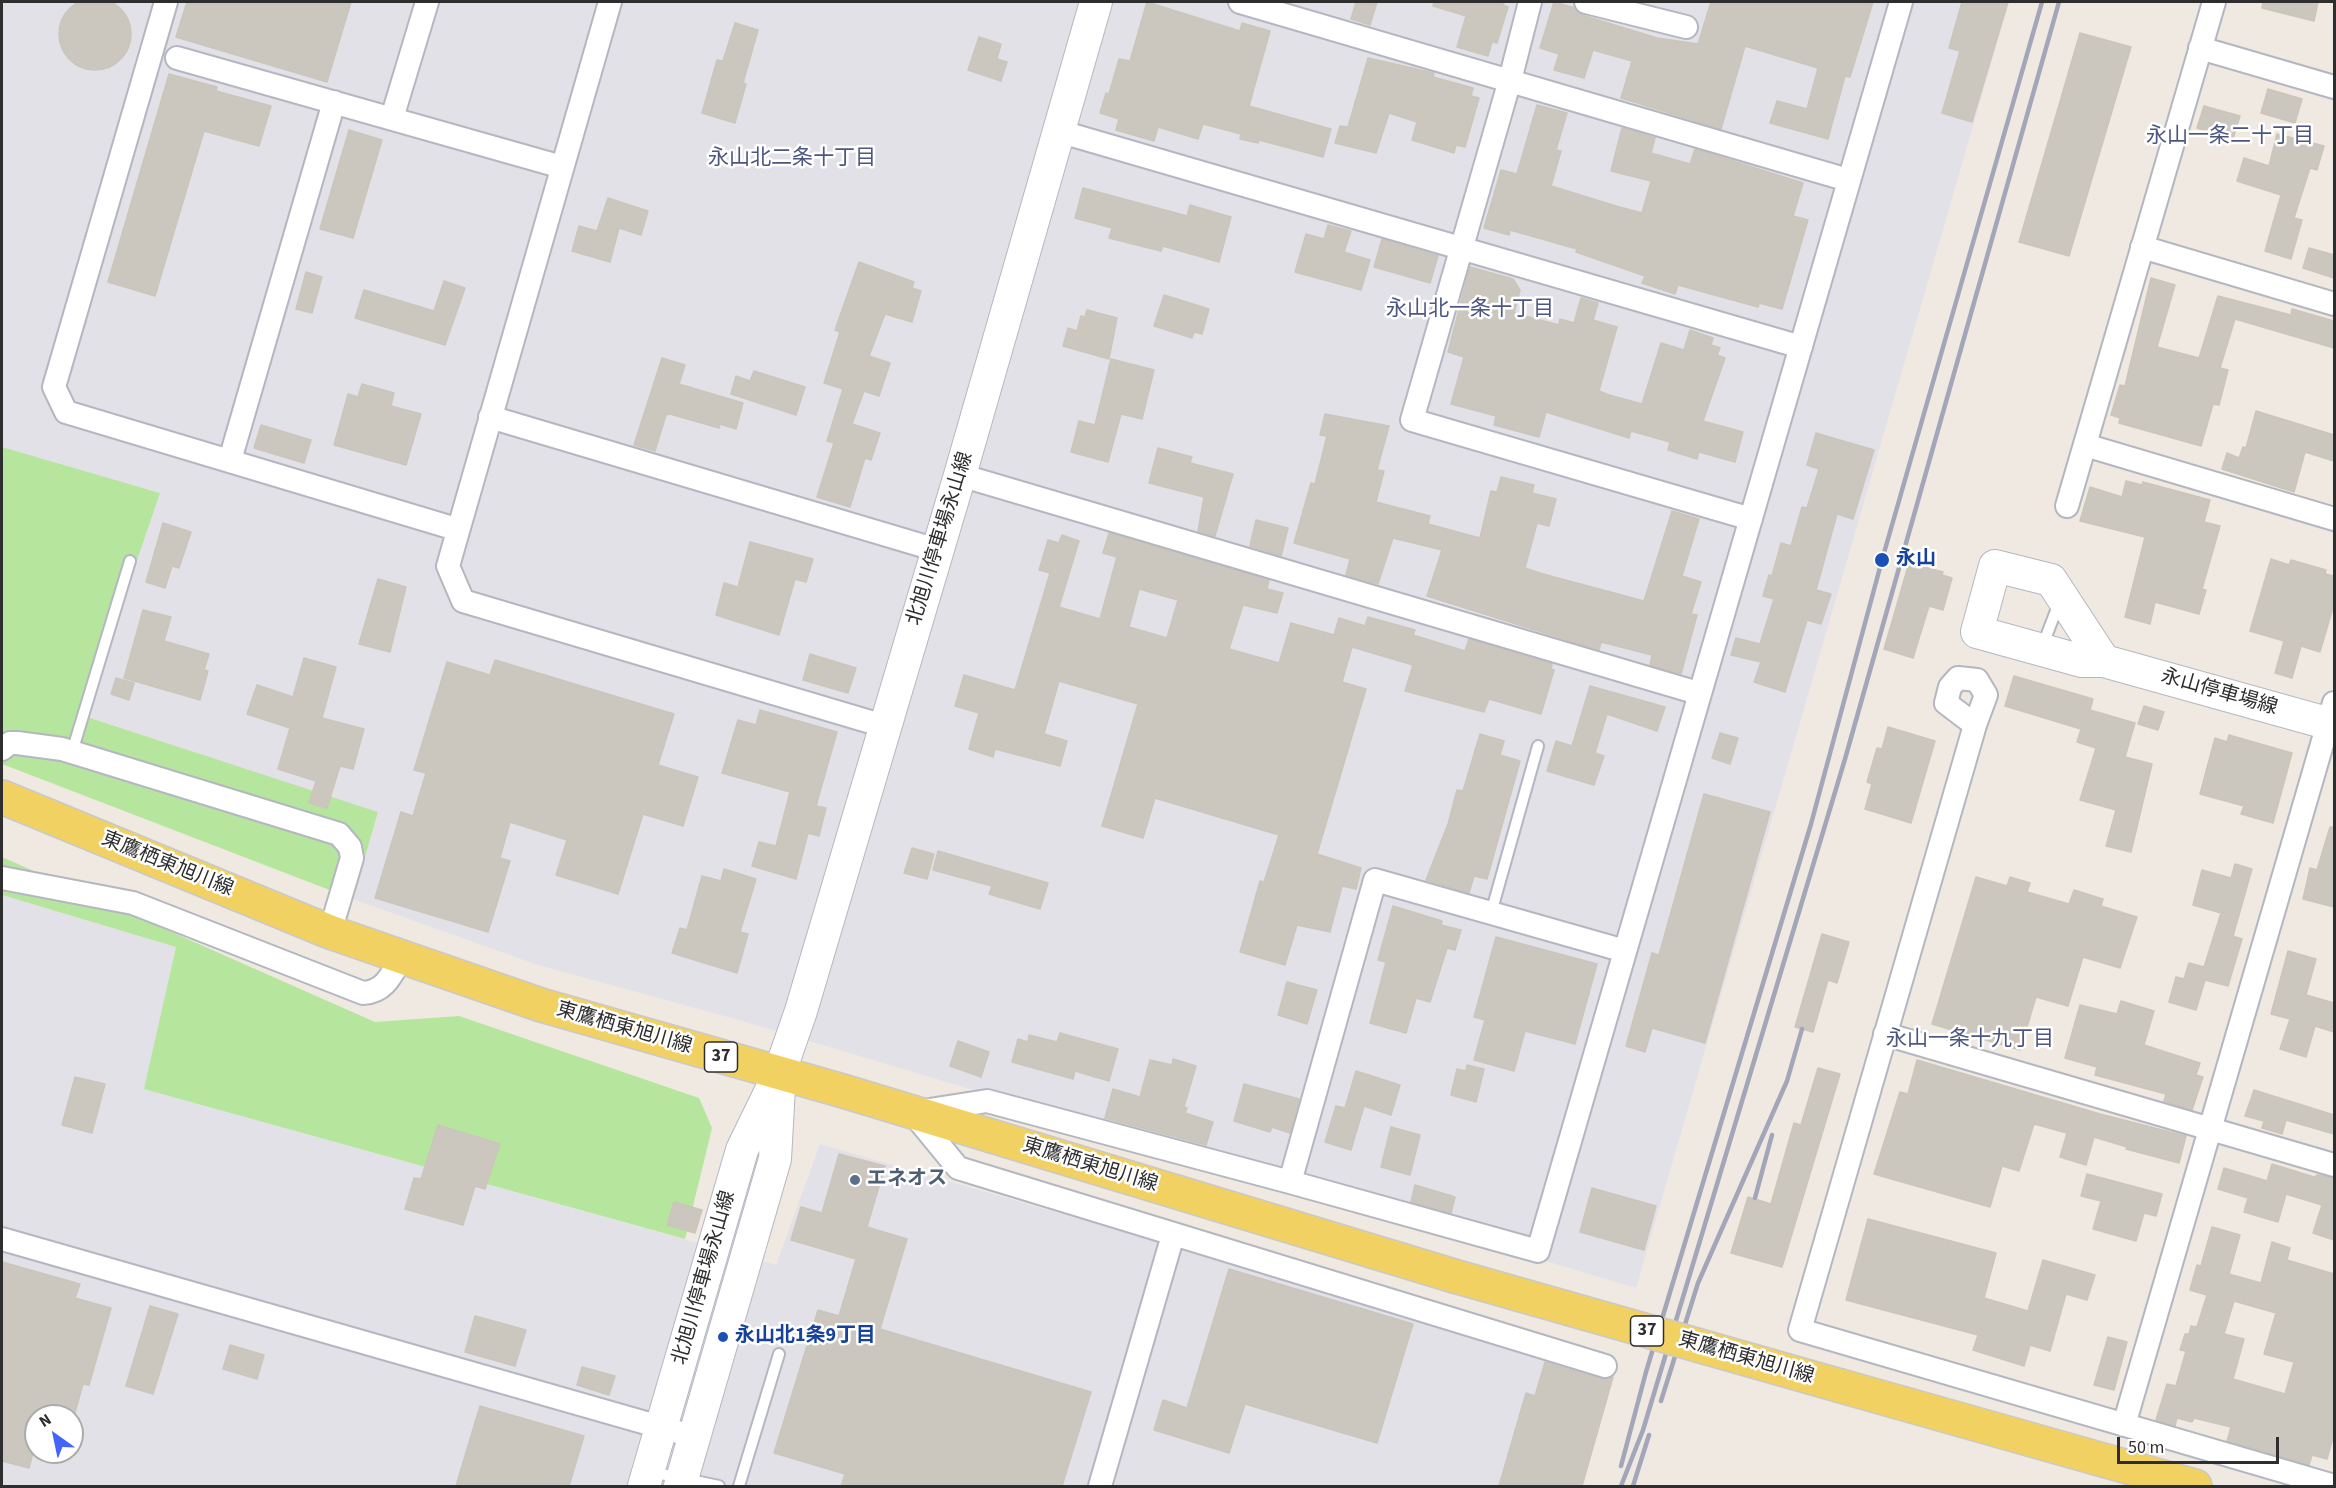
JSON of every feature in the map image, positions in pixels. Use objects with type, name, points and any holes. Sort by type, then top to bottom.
[{"type":"main road","name":"北旭川停車場永山線","points":[[647,1479],[742,1150],[779,1074],[801,1011],[960,475],[1096,2]]},
{"type":"main road","name":"永山停車場線","points":[[2104,661],[2051,580],[1995,566],[1977,632],[2042,648],[2082,661],[2104,661],[2333,717]]},
{"type":"main road","name":"東鷹栖東旭川線","points":[[2,797],[330,932],[541,1005],[912,1112],[1454,1276],[2195,1486]]},
{"type":"main road","name":"北旭川停車場永山線","points":[[681,1483],[775,1159],[779,1074]]},
{"type":"street","points":[[166,2],[54,387],[66,412],[456,530]]},
{"type":"street","points":[[392,118],[427,2]]},
{"type":"street","points":[[610,2],[456,530],[448,566],[463,601],[884,726]]},
{"type":"street","points":[[1240,2],[1848,180]]},
{"type":"street","points":[[1530,2],[1510,80],[1459,248],[1412,420],[1751,519]]},
{"type":"street","points":[[1586,2],[1686,27]]},
{"type":"street","points":[[912,1112],[987,1101],[1538,1251],[1698,693],[1751,519],[1901,2]]},
{"type":"street","points":[[2067,507],[2214,2]]},
{"type":"street","points":[[2200,48],[2334,87]]},
{"type":"street","points":[[177,58],[562,167]]},
{"type":"street","points":[[230,460],[334,102]]},
{"type":"street","points":[[1058,131],[1801,347]]},
{"type":"street","points":[[2142,247],[2334,304]]},
{"type":"street","points":[[490,417],[937,550]]},
{"type":"street","points":[[2085,445],[2334,519]]},
{"type":"street","points":[[960,475],[1698,693]]},
{"type":"street","points":[[2124,1425],[2333,717]]},
{"type":"street","points":[[1975,724],[1800,1330],[2334,1486]]},
{"type":"street","points":[[2,749],[10,743],[17,743],[72,752],[339,834],[350,847],[352,858],[330,932]]},
{"type":"street","points":[[2,878],[133,903],[363,993],[374,993],[383,987],[402,957]]},
{"type":"street","points":[[1290,1182],[1374,880],[1625,951]]},
{"type":"street","points":[[1885,1034],[2334,1165]]},
{"type":"street","points":[[912,1112],[958,1168],[1605,1365]]},
{"type":"street","points":[[1100,1486],[1173,1235]]},
{"type":"street","points":[[2,1239],[695,1437]]},
{"type":"lane","points":[[72,752],[130,561]]},
{"type":"lane","points":[[2042,648],[2061,597]]},
{"type":"lane","points":[[1491,913],[1538,746]]},
{"type":"lane","points":[[739,1486],[779,1354]]},
{"type":"lane","points":[[647,1479],[719,1486]]},
{"type":"shaded area","points":[[2,2],[2009,2],[1636,1288],[739,1020],[538,965],[353,899],[378,812],[84,716],[160,493],[2,447]]},
{"type":"shaded area","points":[[2,895],[176,947],[145,1089],[776,1265],[820,1144],[1612,1373],[1578,1486],[2,1486]]},
{"type":"green space","points":[[2,447],[160,493],[84,716],[378,812],[353,899],[2,764]]},
{"type":"green space","points":[[2,857],[375,1022],[459,1016],[699,1098],[712,1128],[685,1239],[144,1089],[176,947],[2,895]]},
{"type":"building","points":[[102,-2],[121,8],[129,20],[131,34],[129,48],[121,60],[109,68],[88,70],[69,60],[61,48],[59,27],[69,8],[81,0]]},
{"type":"building","points":[[187,2],[351,2],[327,82],[176,37]]},
{"type":"building","points":[[1147,2],[1240,31],[1242,23],[1270,31],[1249,106],[1331,129],[1323,157],[1259,140],[1258,143],[1240,139],[1241,134],[1203,124],[1198,139],[1158,127],[1154,141],[1116,130],[1119,119],[1100,113],[1106,93],[1109,94],[1119,59],[1130,61]]},
{"type":"building","points":[[1356,2],[1377,2],[1370,25],[1351,19]]},
{"type":"building","points":[[1434,2],[1504,2],[1503,5],[1508,7],[1497,43],[1492,42],[1488,56],[1457,47],[1466,16],[1433,6]]},
{"type":"building","points":[[1554,2],[1575,8],[1585,16],[1657,38],[1698,44],[1711,2],[1873,2],[1850,77],[1845,76],[1828,139],[1770,123],[1777,101],[1807,109],[1818,68],[1745,46],[1721,129],[1621,98],[1632,61],[1593,50],[1584,78],[1554,70],[1559,54],[1540,48]]},
{"type":"building","points":[[1962,2],[2008,2],[1972,122],[1942,113],[1960,51],[1949,48]]},
{"type":"building","points":[[2263,2],[2318,2],[2314,21],[2262,8]]},
{"type":"building","points":[[735,23],[758,30],[743,83],[746,84],[735,123],[702,113],[717,60],[723,61]]},
{"type":"building","points":[[2080,33],[2131,47],[2069,256],[2019,242]]},
{"type":"building","points":[[979,37],[1001,44],[997,59],[1007,62],[1001,81],[968,70]]},
{"type":"building","points":[[1368,58],[1434,73],[1433,77],[1473,88],[1471,96],[1479,98],[1465,147],[1456,145],[1454,153],[1412,140],[1417,122],[1389,113],[1376,153],[1335,143],[1340,126],[1348,127]]},
{"type":"building","points":[[169,74],[217,87],[216,91],[271,106],[259,146],[204,131],[155,296],[108,282]]},
{"type":"building","points":[[2268,89],[2302,99],[2295,123],[2261,113]]},
{"type":"building","points":[[1537,105],[1567,113],[1556,150],[1561,151],[1551,186],[1616,206],[1642,213],[1651,181],[1611,171],[1622,128],[1655,138],[1651,153],[1690,164],[1695,149],[1803,183],[1793,216],[1808,220],[1782,309],[1759,303],[1758,307],[1678,285],[1675,294],[1642,283],[1645,276],[1576,252],[1577,249],[1510,230],[1509,235],[1484,228],[1501,170],[1517,174]]},
{"type":"building","points":[[2204,106],[2240,116],[2233,139],[2197,128]]},
{"type":"building","points":[[349,130],[382,140],[353,238],[320,229]]},
{"type":"building","points":[[2277,134],[2324,146],[2317,170],[2310,168],[2294,218],[2302,220],[2291,259],[2265,251],[2281,195],[2237,181],[2244,158],[2269,166]]},
{"type":"building","points":[[1083,188],[1187,216],[1190,205],[1231,217],[1219,262],[1163,246],[1161,251],[1109,238],[1112,228],[1075,218]]},
{"type":"building","points":[[608,198],[648,211],[641,235],[619,228],[610,262],[572,251],[579,226],[597,231]]},
{"type":"building","points":[[1328,225],[1351,231],[1344,252],[1370,260],[1361,290],[1295,272],[1306,234],[1324,239]]},
{"type":"building","points":[[1382,239],[1438,256],[1430,283],[1374,267]]},
{"type":"building","points":[[2309,248],[2334,255],[2334,278],[2303,268]]},
{"type":"building","points":[[859,262],[914,282],[912,288],[921,291],[912,322],[885,314],[869,356],[890,363],[879,396],[864,391],[852,424],[880,433],[871,460],[865,458],[850,507],[817,497],[834,443],[827,441],[843,389],[824,383],[840,332],[835,330]]},
{"type":"building","points":[[1470,267],[1513,279],[1520,290],[1514,313],[1559,325],[1560,319],[1574,323],[1581,298],[1598,303],[1593,320],[1617,327],[1599,391],[1609,395],[1642,404],[1661,343],[1684,350],[1690,330],[1713,338],[1711,345],[1720,348],[1717,355],[1725,358],[1703,421],[1743,432],[1735,462],[1699,452],[1697,459],[1668,450],[1670,442],[1631,431],[1629,438],[1546,412],[1539,437],[1494,425],[1496,416],[1451,404],[1464,357],[1448,352]]},
{"type":"building","points":[[306,272],[322,277],[312,313],[296,309]]},
{"type":"building","points":[[2151,278],[2175,285],[2157,347],[2199,358],[2218,296],[2291,315],[2292,309],[2334,321],[2334,348],[2235,319],[2220,368],[2228,370],[2219,405],[2213,404],[2201,446],[2119,423],[2120,418],[2111,415],[2120,385],[2125,386]]},
{"type":"building","points":[[444,281],[465,288],[445,345],[355,318],[364,290],[434,311]]},
{"type":"building","points":[[1164,295],[1209,309],[1202,334],[1194,332],[1192,338],[1154,326]]},
{"type":"building","points":[[1087,310],[1117,318],[1109,359],[1063,346],[1068,328],[1077,331],[1081,316],[1085,317]]},
{"type":"building","points":[[662,358],[685,365],[679,384],[743,403],[736,429],[720,424],[719,428],[670,414],[666,415],[655,451],[634,445]]},
{"type":"building","points":[[1111,359],[1154,370],[1142,419],[1121,414],[1108,462],[1071,452],[1079,421],[1095,425]]},
{"type":"building","points":[[754,371],[805,387],[796,415],[731,394],[736,376],[750,381]]},
{"type":"building","points":[[362,384],[394,393],[391,406],[421,414],[406,465],[334,445],[348,394],[358,397]]},
{"type":"building","points":[[2256,411],[2334,435],[2334,461],[2305,452],[2294,492],[2222,469],[2227,453],[2239,458],[2243,447],[2246,448]]},
{"type":"building","points":[[1325,414],[1389,426],[1377,470],[1384,471],[1376,502],[1430,516],[1428,524],[1480,538],[1491,491],[1497,492],[1501,477],[1534,485],[1532,493],[1556,499],[1549,526],[1537,523],[1525,568],[1543,574],[1644,601],[1672,511],[1699,519],[1682,576],[1701,582],[1691,614],[1697,615],[1681,674],[1650,665],[1652,655],[1601,642],[1599,650],[1427,596],[1442,550],[1393,538],[1378,584],[1346,575],[1350,559],[1294,543],[1311,483],[1315,484],[1327,436],[1320,435]]},
{"type":"building","points":[[261,425],[311,440],[304,463],[254,448]]},
{"type":"building","points":[[1816,433],[1874,450],[1853,519],[1837,514],[1816,590],[1831,594],[1821,624],[1807,620],[1785,692],[1754,682],[1761,662],[1731,655],[1736,638],[1760,644],[1774,599],[1763,596],[1769,575],[1772,576],[1781,543],[1791,546],[1802,507],[1807,508],[1819,469],[1807,465]]},
{"type":"building","points":[[1158,448],[1192,457],[1190,463],[1233,474],[1215,536],[1198,531],[1204,497],[1149,483]]},
{"type":"building","points":[[2126,481],[2142,485],[2143,482],[2210,500],[2204,522],[2220,526],[2202,589],[2206,590],[2199,614],[2155,602],[2150,624],[2125,617],[2145,537],[2080,521],[2090,487],[2122,497]]},
{"type":"building","points":[[1256,520],[1288,528],[1281,556],[1250,546]]},
{"type":"building","points":[[163,523],[191,532],[179,568],[172,566],[165,588],[146,582]]},
{"type":"building","points":[[1109,533],[1269,580],[1267,589],[1283,593],[1277,613],[1243,605],[1229,649],[1279,663],[1291,623],[1334,635],[1339,618],[1365,626],[1368,617],[1415,630],[1413,635],[1465,651],[1469,639],[1552,664],[1551,669],[1554,670],[1541,714],[1489,699],[1484,712],[1405,691],[1413,665],[1352,647],[1342,682],[1366,689],[1317,854],[1361,868],[1356,889],[1342,886],[1330,932],[1297,925],[1285,965],[1240,952],[1260,881],[1264,882],[1279,835],[1155,798],[1143,838],[1102,826],[1138,704],[1059,681],[1044,734],[1067,741],[1060,766],[995,749],[993,757],[969,749],[979,713],[955,706],[964,675],[1015,690],[1050,573],[1039,570],[1048,540],[1059,543],[1062,535],[1079,541],[1059,607],[1100,619],[1117,557],[1103,553]],"holes":[[[1139,589],[1178,600],[1167,638],[1129,627]]]},
{"type":"building","points":[[750,542],[813,559],[806,582],[795,579],[779,635],[716,615],[724,583],[738,587]]},
{"type":"building","points":[[2271,559],[2289,565],[2291,560],[2326,570],[2325,574],[2334,576],[2334,604],[2320,652],[2301,646],[2292,678],[2275,673],[2284,641],[2250,631]]},
{"type":"building","points":[[1909,563],[1943,572],[1942,575],[1952,578],[1943,610],[1929,606],[1913,658],[1884,649]]},
{"type":"building","points":[[378,579],[406,587],[390,652],[359,644]]},
{"type":"building","points":[[143,610],[171,617],[164,641],[209,654],[204,670],[208,671],[200,700],[124,678]]},
{"type":"building","points":[[810,654],[856,668],[848,693],[803,680]]},
{"type":"building","points":[[304,658],[336,667],[322,718],[364,729],[353,769],[340,766],[327,808],[309,803],[316,781],[278,769],[290,728],[247,714],[257,685],[293,697]]},
{"type":"building","points":[[495,660],[674,714],[658,765],[698,777],[683,826],[643,814],[618,894],[556,875],[567,840],[510,822],[500,858],[510,861],[488,932],[375,898],[401,812],[413,816],[426,773],[414,770],[447,662],[490,675]]},
{"type":"building","points":[[2014,676],[2093,699],[2090,710],[2135,723],[2125,757],[2152,764],[2131,852],[2106,846],[2116,810],[2080,800],[2096,748],[2077,742],[2081,729],[2005,706]]},
{"type":"building","points":[[116,678],[134,683],[129,700],[111,694]]},
{"type":"building","points":[[1590,686],[1665,707],[1657,731],[1607,714],[1595,753],[1604,756],[1594,785],[1547,771],[1556,741],[1572,746]]},
{"type":"building","points":[[2144,706],[2164,712],[2158,730],[2138,724]]},
{"type":"building","points":[[760,710],[837,732],[816,806],[826,808],[819,836],[808,833],[796,879],[752,866],[759,842],[776,846],[790,792],[722,773],[738,720],[756,725]]},
{"type":"building","points":[[1888,727],[1935,741],[1911,823],[1865,809],[1872,784],[1867,782],[1877,748],[1882,749]]},
{"type":"building","points":[[1720,733],[1738,738],[1730,764],[1712,758]]},
{"type":"building","points":[[1480,734],[1504,741],[1500,755],[1520,761],[1487,879],[1474,876],[1469,893],[1426,880],[1448,824],[1457,790],[1463,791]]},
{"type":"building","points":[[2229,735],[2292,753],[2273,823],[2241,814],[2244,806],[2200,794],[2215,738],[2227,742]]},
{"type":"building","points":[[1704,794],[1770,812],[1705,1043],[1652,1028],[1645,1052],[1626,1046],[1652,953],[1659,955]]},
{"type":"building","points":[[2330,827],[2334,827],[2334,907],[2303,899],[2310,868],[2317,870]]},
{"type":"building","points":[[912,848],[934,854],[927,879],[904,873]]},
{"type":"building","points":[[938,851],[1048,883],[1040,909],[989,894],[992,886],[933,870]]},
{"type":"building","points":[[2235,864],[2252,869],[2233,936],[2242,939],[2228,986],[2205,980],[2196,1010],[2169,1002],[2176,977],[2184,979],[2189,963],[2204,967],[2221,913],[2193,905],[2202,870],[2231,878]]},
{"type":"building","points":[[724,869],[756,879],[740,932],[748,934],[737,973],[672,953],[680,928],[687,930],[702,876],[721,881]]},
{"type":"building","points":[[1976,877],[2007,886],[2010,877],[2030,883],[2027,892],[2069,904],[2074,890],[2103,899],[2101,906],[2137,917],[2120,968],[2083,957],[2068,1006],[2036,997],[2020,1050],[1932,1024]]},
{"type":"building","points":[[1393,906],[1442,921],[1441,925],[1461,930],[1455,950],[1447,948],[1430,1002],[1416,998],[1406,1033],[1370,1023],[1386,962],[1378,960]]},
{"type":"building","points":[[1822,934],[1849,942],[1837,983],[1828,980],[1813,1032],[1795,1027]]},
{"type":"building","points":[[1496,937],[1597,964],[1575,1044],[1525,1031],[1514,1071],[1474,1060],[1485,1020],[1474,1017]]},
{"type":"building","points":[[2288,951],[2316,959],[2306,995],[2334,1003],[2334,1032],[2315,1026],[2306,1057],[2280,1049],[2290,1019],[2271,1014]]},
{"type":"building","points":[[1287,982],[1317,990],[1307,1024],[1278,1015]]},
{"type":"building","points":[[2121,1001],[2154,1011],[2144,1045],[2200,1063],[2196,1075],[2203,1077],[2192,1110],[2164,1101],[2166,1094],[2095,1075],[2097,1067],[2065,1058],[2080,1005],[2117,1014]]},
{"type":"building","points":[[1060,1033],[1118,1049],[1109,1081],[1075,1071],[1073,1079],[1012,1062],[1018,1039],[1028,1042],[1029,1035],[1057,1042]]},
{"type":"building","points":[[958,1041],[989,1052],[981,1077],[950,1066]]},
{"type":"building","points":[[1173,1059],[1196,1066],[1184,1107],[1187,1108],[1185,1113],[1213,1122],[1206,1145],[1105,1118],[1113,1089],[1140,1097],[1150,1060],[1172,1065]]},
{"type":"building","points":[[1917,1060],[2100,1114],[2186,1136],[2179,1163],[2126,1149],[2127,1147],[2094,1137],[2086,1165],[2060,1157],[2067,1133],[2034,1124],[2019,1171],[2002,1166],[1990,1207],[1874,1174],[1900,1092],[1908,1094]]},
{"type":"building","points":[[1467,1065],[1484,1069],[1476,1102],[1451,1095],[1457,1069],[1466,1071]]},
{"type":"building","points":[[1818,1068],[1840,1074],[1782,1267],[1731,1253],[1748,1197],[1771,1204],[1794,1123],[1801,1125]]},
{"type":"building","points":[[1356,1071],[1400,1085],[1391,1115],[1364,1106],[1351,1150],[1325,1142],[1336,1106],[1345,1108]]},
{"type":"building","points":[[75,1077],[105,1084],[92,1133],[62,1125]]},
{"type":"building","points":[[1244,1084],[1299,1099],[1290,1133],[1272,1127],[1270,1132],[1234,1121]]},
{"type":"building","points":[[2254,1090],[2334,1115],[2334,1134],[2286,1120],[2282,1134],[2262,1128],[2264,1121],[2245,1116]]},
{"type":"building","points":[[438,1125],[500,1144],[485,1189],[475,1186],[463,1225],[405,1209],[414,1178],[421,1179]]},
{"type":"building","points":[[1391,1127],[1420,1135],[1410,1175],[1381,1167]]},
{"type":"building","points":[[839,1154],[885,1166],[867,1227],[907,1239],[880,1329],[1091,1392],[1062,1486],[841,1486],[845,1474],[774,1453],[818,1310],[839,1316],[856,1259],[791,1240],[801,1207],[822,1213]]},
{"type":"building","points":[[2272,1164],[2314,1177],[2318,1175],[2334,1178],[2334,1240],[2313,1233],[2322,1205],[2286,1194],[2278,1222],[2244,1212],[2248,1198],[2218,1189],[2224,1168],[2267,1181]]},
{"type":"building","points":[[2087,1174],[2162,1194],[2156,1216],[2144,1213],[2136,1241],[2093,1229],[2101,1201],[2081,1196]]},
{"type":"building","points":[[1415,1185],[1455,1197],[1451,1213],[1411,1202]]},
{"type":"building","points":[[1592,1188],[1656,1206],[1644,1250],[1580,1232]]},
{"type":"building","points":[[674,1202],[702,1210],[695,1233],[667,1225]]},
{"type":"building","points":[[1868,1219],[1996,1253],[1984,1298],[2028,1311],[2043,1260],[2095,1275],[2087,1300],[2066,1294],[2050,1351],[2030,1345],[2024,1366],[1973,1350],[1978,1335],[1846,1300]]},
{"type":"building","points":[[2212,1227],[2240,1235],[2229,1274],[2261,1283],[2272,1242],[2290,1248],[2287,1260],[2334,1274],[2334,1434],[2327,1459],[2312,1455],[2309,1465],[2227,1441],[2231,1427],[2194,1418],[2192,1422],[2177,1418],[2175,1426],[2156,1420],[2167,1384],[2176,1386],[2186,1351],[2180,1350],[2185,1334],[2189,1334],[2191,1326],[2197,1327],[2207,1295],[2190,1290],[2197,1265],[2201,1266]],"holes":[[[2234,1301],[2276,1313],[2264,1354],[2294,1362],[2285,1394],[2233,1379],[2244,1339],[2224,1334]]]},
{"type":"building","points":[[2,1262],[80,1284],[75,1298],[111,1308],[89,1385],[83,1384],[77,1404],[24,1404],[24,1464],[30,1464],[29,1468],[2,1461]]},
{"type":"building","points":[[1229,1269],[1413,1324],[1377,1443],[1245,1404],[1229,1453],[1154,1430],[1163,1400],[1187,1408]]},
{"type":"building","points":[[150,1306],[178,1314],[153,1394],[126,1386]]},
{"type":"building","points":[[475,1316],[526,1330],[515,1366],[465,1352]]},
{"type":"building","points":[[2108,1337],[2127,1342],[2114,1390],[2094,1385]]},
{"type":"building","points":[[230,1345],[264,1355],[257,1379],[223,1369]]},
{"type":"building","points":[[1545,1362],[1601,1379],[1613,1377],[1582,1486],[1499,1486],[1526,1393],[1535,1396]]},
{"type":"building","points":[[582,1367],[615,1376],[609,1395],[577,1385]]},
{"type":"building","points":[[480,1406],[584,1436],[569,1486],[456,1486]]},
{"type":"railway","points":[[1621,1466],[1646,1372],[1811,824],[1882,560],[2042,2]]},
{"type":"railway","points":[[1621,1486],[1643,1430],[1845,759],[2059,2]]},
{"type":"railway","points":[[1661,1401],[1698,1283],[1787,1081],[1802,1029]]},
{"type":"railway","points":[[1755,1198],[1772,1135]]},
{"type":"railway","points":[[1633,1486],[1649,1435]]},
{"type":"place","name":"永山","points":[[1882,560]]},
{"type":"place","name":"エネオス","points":[[855,1180]]},
{"type":"place","name":"永山北1条9丁目","points":[[723,1337]]},
{"type":"district","name":"永山一条二十丁目","points":[[2230,137]]},
{"type":"district","name":"永山北二条十丁目","points":[[792,159]]},
{"type":"district","name":"永山北一条十丁目","points":[[1470,310]]},
{"type":"district","name":"永山一条十九丁目","points":[[1970,1040]]}]
